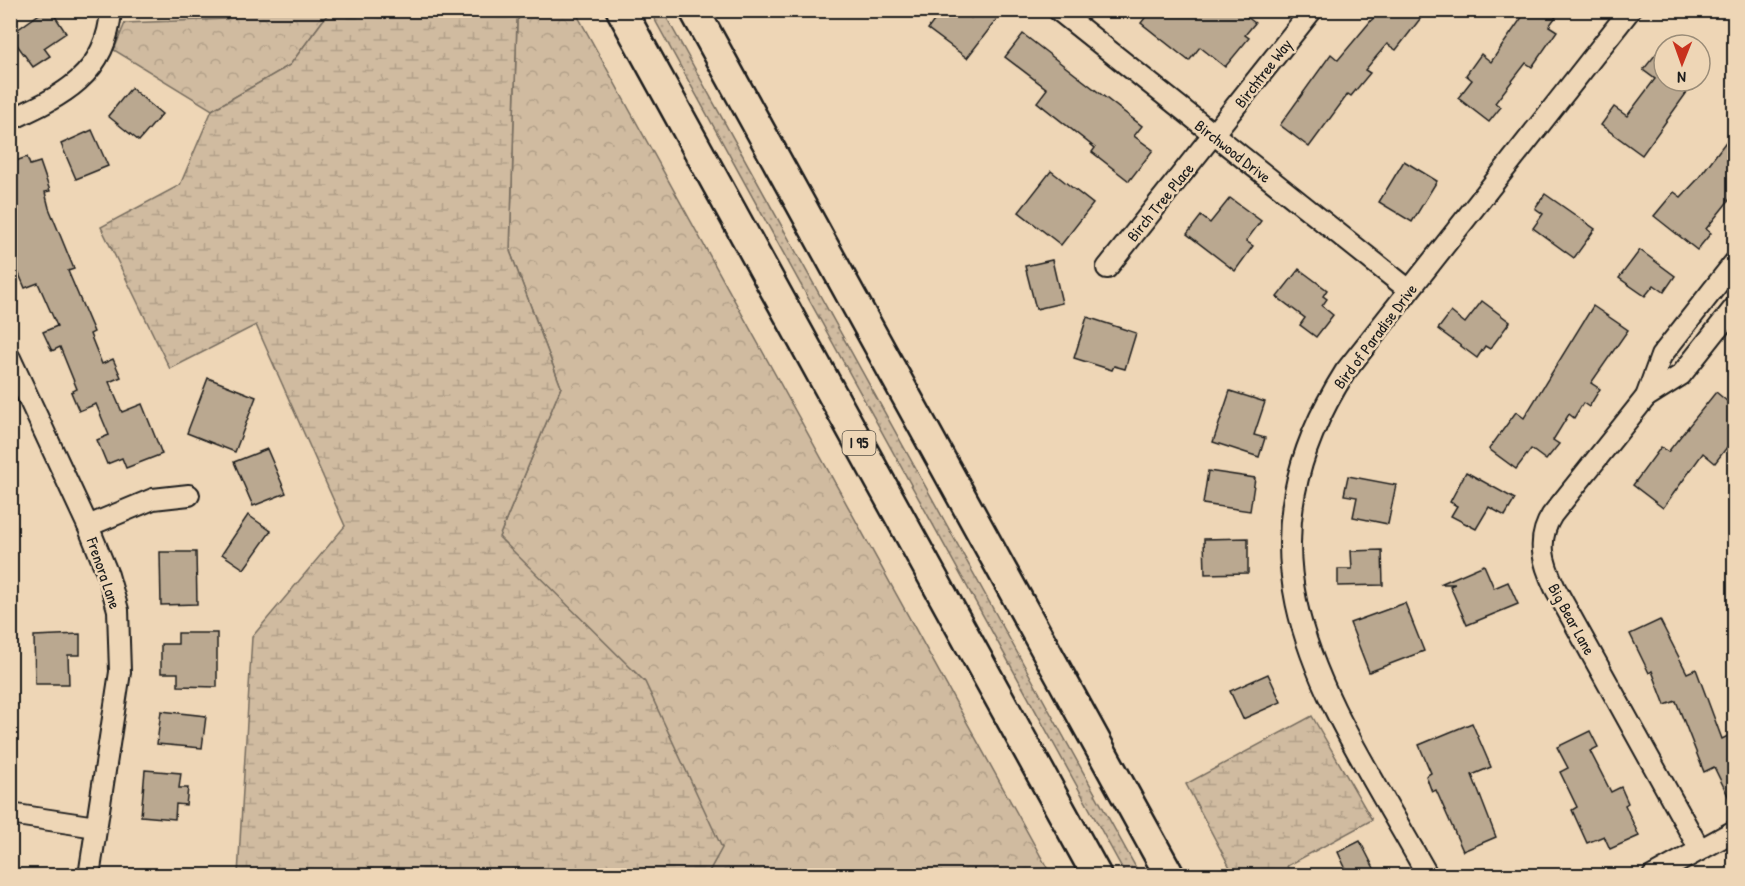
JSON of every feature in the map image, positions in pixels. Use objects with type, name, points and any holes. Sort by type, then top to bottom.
[{"type":"highway","name":"I 95","points":[[621,10],[1097,876]]},
{"type":"highway","points":[[694,10],[1170,876]]},
{"type":"street","points":[[10,120],[61,96],[86,75],[100,52],[109,26],[111,10]]},
{"type":"street","name":"Birchwood Drive","points":[[1058,10],[1409,290]]},
{"type":"street","name":"Birchtree Way","points":[[1214,135],[1312,10]]},
{"type":"street","name":"Bird of Paradise Drive","points":[[1428,876],[1317,674],[1297,613],[1290,553],[1296,486],[1315,426],[1345,372],[1630,10]]},
{"type":"street","name":"Birch Tree Place","points":[[1107,268],[1214,135]]},
{"type":"street","name":"Big Bear Lane","points":[[1700,850],[1555,588],[1544,563],[1542,548],[1548,522],[1646,397],[1661,356],[1734,262]]},
{"type":"street","name":"Big Bear Lane","points":[[1646,397],[1681,375],[1734,308]]},
{"type":"street","name":"Frenora Lane","points":[[10,358],[88,526],[114,594],[120,637],[119,684],[89,876]]},
{"type":"street","points":[[88,526],[153,499],[189,495]]},
{"type":"street","points":[[10,814],[96,827]]},
{"type":"street","points":[[1653,876],[1734,831]]},
{"type":"green space","points":[[227,11],[330,11],[290,65],[212,110],[114,50],[125,23],[227,19]]},
{"type":"green space","points":[[330,11],[526,11],[517,20],[510,251],[561,387],[499,537],[645,682],[722,848],[707,875],[238,875],[252,637],[345,526],[256,325],[170,369],[101,227],[180,185],[212,110],[290,65]]},
{"type":"green space","points":[[526,11],[575,11],[1051,875],[707,875],[722,847],[499,537],[561,387],[510,251],[517,20]]},
{"type":"green space","points":[[650,11],[663,11],[1140,875],[1126,875]]},
{"type":"green space","points":[[1312,716],[1372,820],[1287,866],[1292,875],[1234,875],[1186,784]]},
{"type":"building","points":[[45,10],[51,10],[66,33],[44,48],[50,56],[33,67],[10,35]]},
{"type":"building","points":[[942,10],[961,10],[971,18],[977,10],[985,10],[997,19],[967,58],[928,29]]},
{"type":"building","points":[[1151,10],[1238,10],[1255,23],[1245,35],[1249,38],[1225,67],[1200,47],[1189,61],[1141,23]]},
{"type":"building","points":[[1380,10],[1427,10],[1396,50],[1387,44],[1365,70],[1370,73],[1351,96],[1348,94],[1309,147],[1280,125],[1331,54],[1338,60]]},
{"type":"building","points":[[1527,10],[1561,10],[1549,26],[1557,31],[1532,67],[1526,63],[1495,103],[1501,107],[1489,122],[1458,98],[1472,80],[1466,75],[1481,54],[1491,62]]},
{"type":"building","points":[[1023,34],[1142,126],[1134,136],[1153,150],[1129,181],[1092,152],[1095,148],[1037,102],[1047,89],[1005,57]]},
{"type":"building","points":[[1652,59],[1652,77],[1643,70]]},
{"type":"building","points":[[1652,83],[1652,93],[1686,93],[1642,155],[1601,125],[1614,107],[1627,116]]},
{"type":"building","points":[[131,88],[162,114],[139,141],[108,116]]},
{"type":"building","points":[[92,130],[108,166],[76,179],[61,144]]},
{"type":"building","points":[[1734,131],[1734,194],[1706,229],[1711,233],[1697,250],[1654,216],[1674,192],[1681,197],[1697,180]]},
{"type":"building","points":[[27,157],[30,165],[40,162],[50,191],[45,192],[49,208],[74,269],[68,271],[94,332],[90,334],[102,364],[113,359],[121,377],[109,382],[122,412],[142,404],[162,454],[126,468],[122,458],[107,464],[97,440],[109,435],[96,404],[79,411],[71,392],[77,389],[60,347],[52,351],[43,332],[57,326],[38,283],[25,288],[10,253],[10,163]]},
{"type":"building","points":[[1404,161],[1437,181],[1412,222],[1379,202]]},
{"type":"building","points":[[1051,171],[1093,204],[1061,245],[1019,212]]},
{"type":"building","points":[[1545,194],[1595,229],[1574,258],[1533,228],[1543,214],[1535,208]]},
{"type":"building","points":[[1230,198],[1261,221],[1246,241],[1253,246],[1235,271],[1187,234],[1201,216],[1210,223]]},
{"type":"building","points":[[1640,250],[1675,276],[1664,292],[1654,285],[1645,296],[1619,278]]},
{"type":"building","points":[[1052,260],[1062,303],[1036,309],[1025,266]]},
{"type":"building","points":[[1299,269],[1327,290],[1323,296],[1327,299],[1322,306],[1333,315],[1316,337],[1300,325],[1305,318],[1277,297]]},
{"type":"building","points":[[1482,301],[1510,322],[1490,349],[1485,346],[1477,358],[1438,329],[1451,312],[1465,323]]},
{"type":"building","points":[[1593,306],[1628,330],[1591,383],[1600,389],[1589,407],[1583,403],[1574,418],[1569,414],[1553,440],[1559,444],[1546,460],[1531,449],[1516,469],[1489,449],[1516,412],[1524,418]]},
{"type":"building","points":[[1087,317],[1136,333],[1125,369],[1114,366],[1112,370],[1074,358]]},
{"type":"building","points":[[208,378],[256,397],[235,452],[187,433]]},
{"type":"building","points":[[1230,391],[1265,402],[1254,435],[1265,438],[1259,457],[1213,442]]},
{"type":"building","points":[[1716,392],[1734,407],[1734,438],[1715,463],[1703,453],[1663,508],[1633,485],[1661,447],[1668,452]]},
{"type":"building","points":[[267,449],[286,493],[253,506],[234,462]]},
{"type":"building","points":[[1208,471],[1255,478],[1250,511],[1203,504]]},
{"type":"building","points":[[1466,472],[1515,499],[1505,516],[1489,507],[1476,529],[1451,516],[1457,506],[1450,502]]},
{"type":"building","points":[[1348,476],[1396,485],[1388,524],[1353,517],[1357,497],[1344,495]]},
{"type":"building","points":[[248,515],[271,531],[244,569],[222,554]]},
{"type":"building","points":[[1248,538],[1248,573],[1205,574],[1204,539]]},
{"type":"building","points":[[1382,550],[1383,585],[1338,586],[1338,569],[1352,569],[1351,551]]},
{"type":"building","points":[[160,552],[196,552],[197,604],[161,605]]},
{"type":"building","points":[[1484,565],[1494,588],[1508,582],[1518,604],[1467,625],[1450,586],[1455,584],[1440,584]]},
{"type":"building","points":[[1405,603],[1424,651],[1369,672],[1350,623]]},
{"type":"building","points":[[1660,620],[1687,673],[1696,669],[1722,739],[1734,733],[1734,808],[1714,767],[1704,772],[1676,701],[1665,705],[1652,671],[1649,673],[1630,634]]},
{"type":"building","points":[[178,633],[217,633],[217,687],[178,686],[178,673],[161,673],[161,644],[178,644]]},
{"type":"building","points":[[80,634],[80,655],[68,655],[69,684],[35,684],[34,636]]},
{"type":"building","points":[[1268,674],[1281,702],[1243,719],[1230,691]]},
{"type":"building","points":[[161,711],[206,716],[202,748],[157,744]]},
{"type":"building","points":[[1472,723],[1491,767],[1472,775],[1496,837],[1463,851],[1436,790],[1432,792],[1426,776],[1431,773],[1419,745]]},
{"type":"building","points":[[1590,731],[1598,747],[1590,751],[1611,792],[1621,787],[1628,803],[1625,805],[1639,836],[1610,849],[1604,836],[1587,843],[1572,810],[1577,807],[1560,772],[1568,768],[1557,747]]},
{"type":"building","points":[[145,770],[181,773],[179,788],[188,788],[186,805],[176,804],[175,819],[141,816]]},
{"type":"building","points":[[1360,841],[1378,876],[1349,876],[1338,852]]}]
